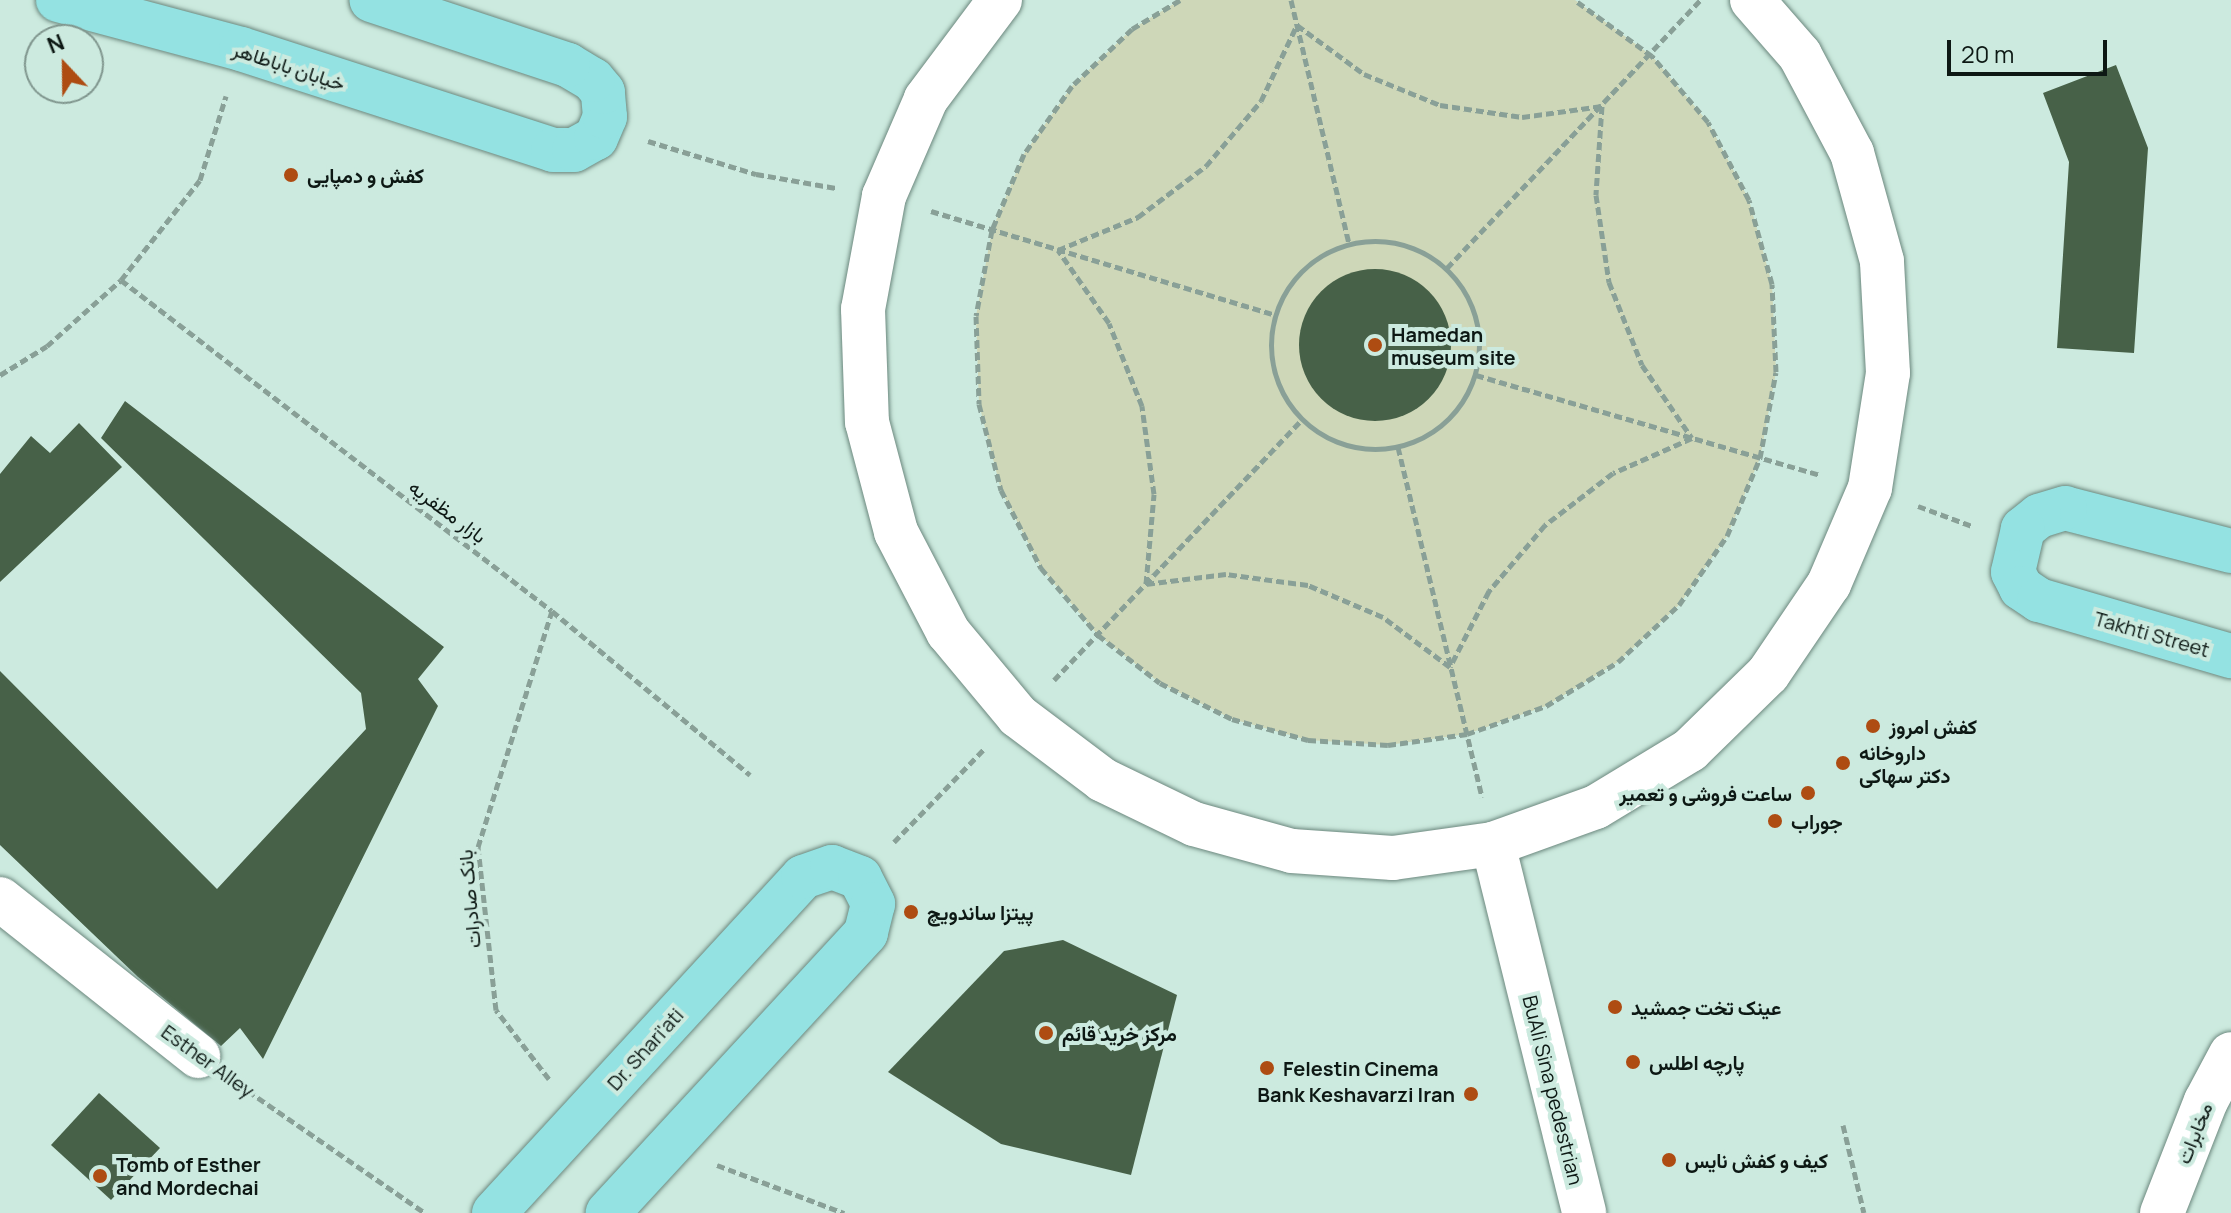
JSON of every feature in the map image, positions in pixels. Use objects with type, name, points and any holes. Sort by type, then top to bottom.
[{"type":"main road","name":"خیابان باباطاهر","points":[[58,0],[241,49],[518,140],[574,150],[596,138],[601,126]]},
{"type":"main road","points":[[371,0],[543,57],[593,80],[603,92],[601,126]]},
{"type":"main road","points":[[2017,543],[2023,529],[2039,516],[2065,508],[2105,515],[2231,551]]},
{"type":"main road","name":"Takhti Street","points":[[2017,543],[2013,572],[2021,588],[2072,612],[2231,656]]},
{"type":"main road","name":"Dr. Shari'ati","points":[[494,1213],[796,884],[812,871],[832,867],[860,878]]},
{"type":"main road","points":[[608,1213],[860,940],[873,904],[860,878]]},
{"type":"street","points":[[1000,0],[926,99],[884,196],[863,309],[867,422],[896,532],[948,632],[1018,716],[1103,780],[1194,824],[1292,851],[1393,858],[1493,844],[1596,807],[1690,750],[1768,674],[1829,584],[1870,488],[1888,373],[1882,261],[1852,153],[1800,55],[1752,0]]},
{"type":"street","name":"BuAli Sina pedestrian","points":[[1493,844],[1584,1213]]},
{"type":"street","name":"Esther Alley","points":[[0,899],[198,1056]]},
{"type":"street","name":"مخابرات","points":[[2162,1213],[2206,1101],[2231,1054]]},
{"type":"path","points":[[1180,0],[1132,29],[1072,86],[1024,154],[992,230],[976,316],[979,404],[1001,490],[1041,568],[1098,635],[1160,683],[1217,712],[1308,740],[1388,745],[1467,734],[1546,706],[1618,662],[1679,605],[1727,536],[1760,458],[1776,372],[1772,284],[1742,187],[1708,122],[1652,56],[1575,0]]},
{"type":"path","points":[[1291,0],[1349,244]]},
{"type":"path","points":[[1447,268],[1652,56],[1700,0]]},
{"type":"path","points":[[1058,250],[1138,217],[1206,166],[1261,101],[1297,25]]},
{"type":"path","points":[[1297,25],[1364,74],[1440,105],[1522,117],[1602,106]]},
{"type":"path","points":[[0,375],[47,346],[121,280],[200,180],[241,49]]},
{"type":"path","points":[[1602,106],[1596,195],[1609,282],[1642,365],[1692,438]]},
{"type":"path","points":[[601,126],[756,174],[884,196],[1275,315]]},
{"type":"path","points":[[1349,244],[1401,244],[1447,268],[1465,291],[1477,318],[1476,375],[1465,400],[1447,422],[1398,447],[1346,446],[1302,420],[1273,371],[1275,315],[1303,270],[1349,244]]},
{"type":"path","points":[[1058,250],[1109,323],[1142,406],[1154,494],[1146,584]]},
{"type":"path","name":"بازار مظفریه","points":[[121,280],[552,611],[750,775]]},
{"type":"path","points":[[1476,375],[1870,488],[2017,543]]},
{"type":"path","points":[[860,878],[1098,635],[1302,420]]},
{"type":"path","points":[[1450,667],[1489,591],[1545,525],[1613,473],[1692,438]]},
{"type":"path","points":[[1398,447],[1493,844]]},
{"type":"path","points":[[1146,584],[1226,574],[1308,585],[1383,617],[1450,667]]},
{"type":"path","name":"بانک صادرات","points":[[552,611],[478,847],[496,1010],[583,1116]]},
{"type":"path","name":"Esther Alley","points":[[198,1056],[425,1213]]},
{"type":"path","points":[[1843,1125],[1864,1213]]},
{"type":"path","points":[[669,1147],[844,1213]]},
{"type":"green space","points":[[1180,0],[1575,0],[1652,56],[1708,122],[1749,200],[1772,284],[1776,372],[1760,458],[1727,536],[1679,605],[1618,662],[1546,706],[1467,734],[1388,745],[1308,740],[1232,719],[1160,683],[1098,635],[1041,568],[1001,490],[979,404],[976,316],[992,230],[1024,154],[1072,86],[1132,29]]},
{"type":"building","points":[[2116,65],[2148,148],[2134,353],[2057,348],[2069,162],[2043,93]]},
{"type":"building","name":"Hamedan museum site","points":[[1375,269],[1404,275],[1429,291],[1445,316],[1451,345],[1445,374],[1429,399],[1404,415],[1375,421],[1346,415],[1321,399],[1305,374],[1299,345],[1305,316],[1321,291],[1346,275]]},
{"type":"building","points":[[125,401],[444,647],[418,679],[438,706],[263,1059],[240,1028],[221,1046],[138,977],[0,845],[0,671],[217,889],[366,729],[361,693],[101,438]]},
{"type":"building","points":[[79,423],[122,467],[0,582],[0,474],[31,436],[50,453]]},
{"type":"building","name":"مرکز خرید قائم","points":[[1063,940],[1177,995],[1131,1175],[1001,1144],[888,1072],[1004,951]]},
{"type":"building","name":"Tomb of Esther and Mordechai","points":[[99,1093],[160,1148],[111,1200],[51,1145]]},
{"type":"place","name":"کفش و دمپایی","points":[[291,175]]},
{"type":"place","name":"Hamedan museum site","points":[[1375,345]]},
{"type":"place","name":"کفش امروز","points":[[1873,726]]},
{"type":"place","name":"داروخانه دکتر سهاکی","points":[[1843,763]]},
{"type":"place","name":"ساعت فروشی و تعمیر","points":[[1808,793]]},
{"type":"place","name":"جوراب","points":[[1775,821]]},
{"type":"place","name":"پیتزا ساندویچ","points":[[911,912]]},
{"type":"place","name":"عینک تخت جمشید","points":[[1615,1007]]},
{"type":"place","name":"مرکز خرید قائم","points":[[1046,1033]]},
{"type":"place","name":"پارچه اطلس","points":[[1633,1062]]},
{"type":"place","name":"Felestin Cinema","points":[[1267,1068]]},
{"type":"place","name":"Bank Keshavarzi Iran","points":[[1471,1094]]},
{"type":"place","name":"کیف و کفش نایس","points":[[1669,1160]]},
{"type":"place","name":"Tomb of Esther and Mordechai","points":[[100,1176]]}]
